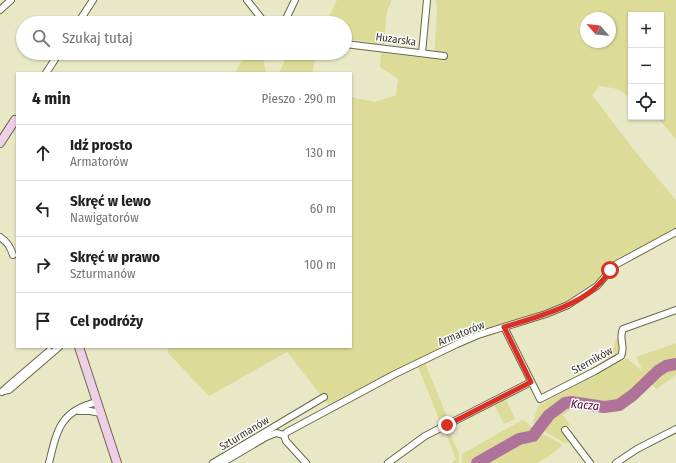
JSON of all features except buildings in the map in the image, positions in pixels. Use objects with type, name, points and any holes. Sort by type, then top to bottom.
[{"type":"street","points":[[0,10],[11,0]]},
{"type":"street","points":[[83,16],[93,0]]},
{"type":"street","points":[[246,0],[259,16]]},
{"type":"street","points":[[287,16],[295,0]]},
{"type":"street","points":[[422,53],[427,0]]},
{"type":"street","name":"Huzarska","points":[[352,45],[444,56]]},
{"type":"street","points":[[47,72],[54,60]]},
{"type":"street","points":[[0,143],[16,119]]},
{"type":"street","name":"Armatorów","points":[[284,435],[292,429],[395,374],[457,344],[478,335],[546,314],[568,305],[597,286],[615,264],[676,232]]},
{"type":"street","points":[[0,237],[10,246],[13,255]]},
{"type":"street","name":"Sterników","points":[[531,382],[540,399],[621,356],[624,347],[621,334],[623,329],[676,310]]},
{"type":"street","points":[[388,463],[425,436],[531,382],[504,327]]},
{"type":"street","points":[[2,392],[52,348]]},
{"type":"street","points":[[2,392],[9,390],[58,348]]},
{"type":"street","points":[[79,348],[117,463]]},
{"type":"street","points":[[292,429],[286,419],[324,398]]},
{"type":"street","points":[[49,463],[58,429],[66,417],[89,404],[97,402]]},
{"type":"street","points":[[73,412],[82,411],[101,413]]},
{"type":"street","name":"Szturmanów","points":[[213,463],[286,419]]},
{"type":"street","points":[[616,463],[637,449],[676,429]]},
{"type":"street","points":[[566,430],[590,463]]},
{"type":"street","name":"Szturmanów","points":[[222,463],[266,437],[276,433],[284,435]]},
{"type":"street","points":[[284,435],[286,441],[306,463]]},
{"type":"shaded area","points":[[337,0],[392,0],[387,11],[384,44],[352,40],[352,16],[329,16]]},
{"type":"shaded area","points":[[436,0],[676,0],[676,139],[660,120],[664,120],[664,12],[628,12],[628,96],[618,89],[600,86],[592,95],[634,150],[676,200],[676,228],[618,258],[610,265],[594,285],[560,307],[485,330],[330,407],[287,352],[209,396],[168,353],[168,348],[352,348],[352,97],[375,102],[396,95],[398,79],[380,67],[381,53],[434,58],[437,11]]},
{"type":"shaded area","points":[[242,60],[263,60],[266,72],[236,72]]},
{"type":"shaded area","points":[[285,60],[315,60],[312,72],[279,72]]},
{"type":"shaded area","points":[[620,338],[622,344],[619,354],[604,365],[603,363],[613,349],[616,339]]},
{"type":"shaded area","points":[[676,343],[676,375],[656,389],[648,378],[619,400],[611,403],[588,400],[573,401],[571,399],[552,410],[538,427],[533,423],[538,406],[627,358],[643,372],[636,357]]},
{"type":"shaded area","points":[[425,363],[447,417],[440,421],[418,367]]},
{"type":"shaded area","points":[[506,400],[515,419],[504,424],[495,406]]},
{"type":"shaded area","points":[[570,404],[574,404],[576,406],[563,415],[570,425],[562,430],[568,439],[568,442],[565,443],[540,429],[553,414]]},
{"type":"shaded area","points":[[522,420],[535,430],[531,434],[503,446],[475,463],[462,463],[462,454]]},
{"type":"shaded area","points":[[448,429],[459,453],[459,463],[451,463],[456,459],[445,431]]},
{"type":"shaded area","points":[[537,433],[543,434],[563,445],[537,463],[481,463],[520,441],[534,437]]},
{"type":"waterway","name":"Kacza","points":[[477,463],[519,439],[533,436],[549,415],[565,403],[571,402],[604,407],[619,405],[633,395],[658,371],[666,366],[676,364]]},
{"type":"route","points":[[447,425],[531,382],[504,327],[546,314],[568,305],[597,286],[610,270]]}]
